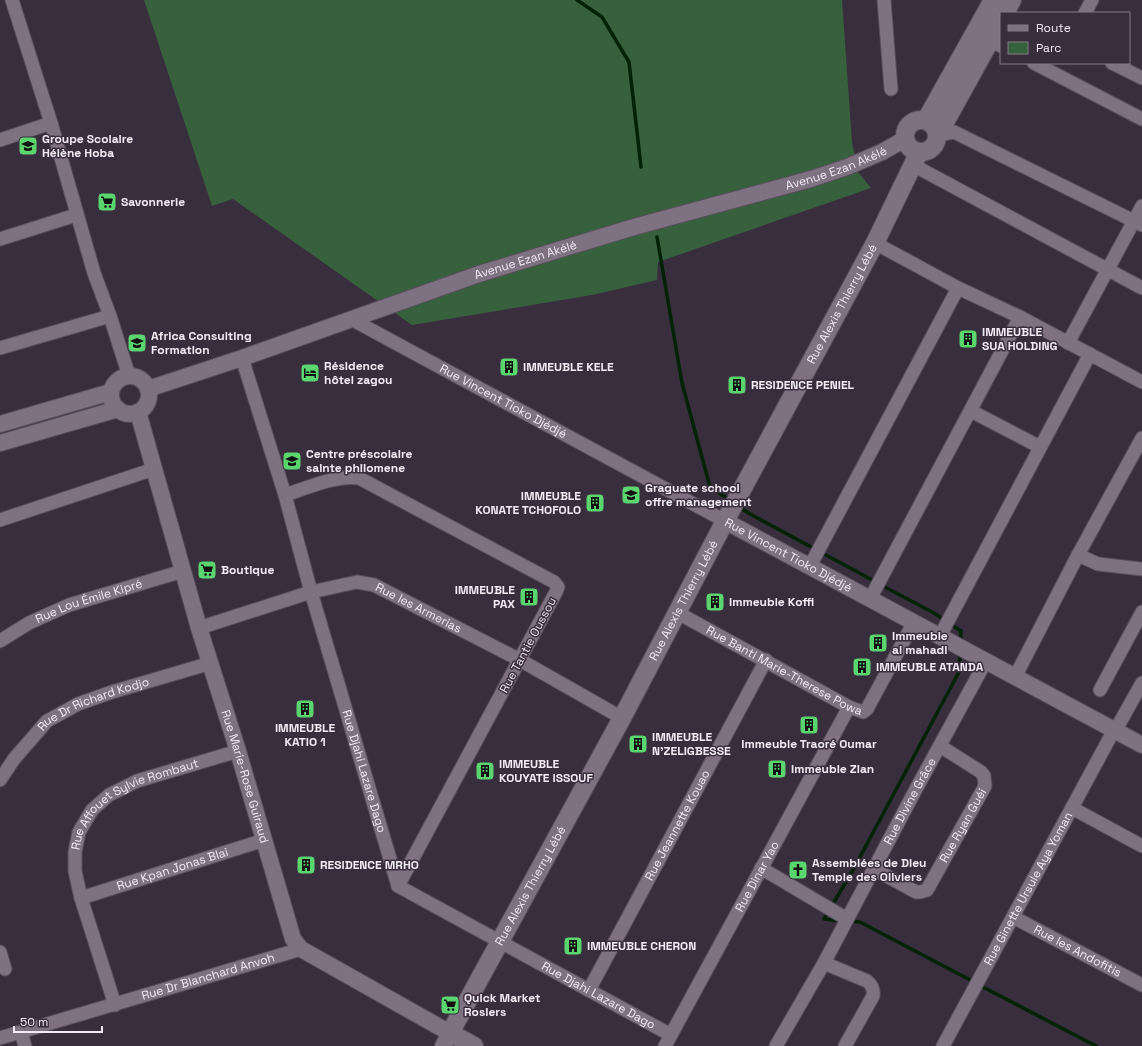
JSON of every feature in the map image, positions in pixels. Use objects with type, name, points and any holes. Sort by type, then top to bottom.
[{"type":"main road","points":[[926,120],[1001,7]]},
{"type":"main road","points":[[938,135],[934,126],[926,120],[915,121],[907,128],[905,139],[916,159],[935,145],[938,135],[996,43],[1000,14]]},
{"type":"main road","name":"Rue Alexis Thierry Lébé","points":[[446,1039],[622,718],[725,521],[875,243],[916,159]]},
{"type":"main road","name":"Rue Marie-Rose Guiraud","points":[[446,1039],[474,1046]]},
{"type":"street","points":[[12,0],[51,123],[76,215],[94,273],[110,316],[129,376]]},
{"type":"street","points":[[884,0],[891,89]]},
{"type":"street","points":[[1086,12],[1092,0]]},
{"type":"street","points":[[1036,64],[1142,119]]},
{"type":"street","points":[[1114,64],[1142,78]]},
{"type":"street","points":[[0,140],[51,123]]},
{"type":"street","points":[[938,135],[954,132],[1138,223]]},
{"type":"street","name":"Avenue Ezan Akélé","points":[[148,389],[242,358],[479,274],[627,229],[811,179],[847,167],[882,152],[905,139]]},
{"type":"street","points":[[916,159],[1108,270],[1142,288]]},
{"type":"street","points":[[1068,343],[1108,270],[1138,223],[1142,206]]},
{"type":"street","points":[[0,239],[76,215]]},
{"type":"street","points":[[875,243],[958,288],[1020,318],[1142,382]]},
{"type":"street","points":[[810,566],[958,288]]},
{"type":"street","points":[[0,348],[110,316]]},
{"type":"street","points":[[870,598],[1020,318]]},
{"type":"street","name":"Rue Vincent Tioko Djédjé","points":[[351,319],[1142,746]]},
{"type":"street","points":[[940,636],[1090,354]]},
{"type":"street","name":"Rue Djahi Lazare Dago","points":[[242,358],[285,495],[311,592],[398,886],[589,990],[668,1040]]},
{"type":"street","points":[[129,376],[136,377],[142,380],[148,389],[148,400],[144,407],[138,412],[124,412],[118,409],[113,403],[111,392],[116,382],[122,378],[129,376]]},
{"type":"street","points":[[0,424],[111,392]]},
{"type":"street","points":[[0,443],[118,409]]},
{"type":"street","points":[[971,411],[1040,447]]},
{"type":"street","name":"Rue Marie-Rose Guiraud","points":[[138,412],[199,628],[238,751],[293,939],[301,949],[446,1039]]},
{"type":"street","points":[[1015,677],[1078,555],[1142,438]]},
{"type":"street","points":[[0,520],[154,469]]},
{"type":"street","name":"Rue Tantie Oussou","points":[[285,495],[336,479],[347,477],[359,478],[554,582],[558,587],[398,886]]},
{"type":"street","points":[[1078,555],[1098,564],[1142,569]]},
{"type":"street","name":"Rue Lou Émile Kipré","points":[[0,641],[29,623],[69,605],[183,571]]},
{"type":"street","name":"Rue les Armerias","points":[[199,628],[311,592],[357,582],[374,585],[520,660],[622,718]]},
{"type":"street","points":[[1100,690],[1142,612]]},
{"type":"street","name":"Rue Banti Marie-Therese Powa","points":[[678,613],[860,712],[867,709],[914,622]]},
{"type":"street","name":"Rue Jeannette Kouao","points":[[589,990],[766,660]]},
{"type":"street","name":"Rue Divine Grâce","points":[[776,1046],[824,963],[986,661]]},
{"type":"street","name":"Rue Dr Richard Kodjo","points":[[0,780],[14,759],[47,721],[78,704],[112,692],[211,663]]},
{"type":"street","name":"Rue Ginette Ursule Aya Yoman","points":[[943,1046],[1114,730],[1119,724],[1142,683]]},
{"type":"street","name":"Rue Dinar Yao","points":[[668,1040],[849,706]]},
{"type":"street","name":"Rue Ryan Guéi","points":[[874,869],[916,892],[927,890],[985,786],[984,776],[980,772],[940,746]]},
{"type":"street","name":"Rue Affouet Sylvie Rombaut","points":[[115,1005],[81,898],[75,871],[75,852],[80,832],[92,810],[109,795],[137,782],[238,751]]},
{"type":"street","points":[[1072,808],[1142,846]]},
{"type":"street","name":"Rue Kpan Jonas Blai","points":[[81,898],[264,840]]},
{"type":"street","points":[[761,868],[847,919]]},
{"type":"street","name":"Rue les Andofitis","points":[[1013,917],[1142,985]]},
{"type":"street","name":"Rue Dr Blanchard Anvoh","points":[[0,1038],[301,949]]},
{"type":"street","points":[[0,952],[5,969]]},
{"type":"street","points":[[824,963],[867,981],[874,991],[873,996],[845,1046]]},
{"type":"street","points":[[21,1032],[24,1046]]},
{"type":"green space","points":[[144,0],[842,0],[852,142],[858,172],[871,188],[658,262],[657,280],[592,295],[412,325],[233,199],[212,206]]},
{"type":"waterway","points":[[577,0],[602,17],[629,62],[641,167]]},
{"type":"waterway","points":[[657,237],[682,383],[710,487],[731,501]]},
{"type":"waterway","points":[[739,507],[876,582]]},
{"type":"waterway","points":[[881,585],[934,613],[961,631],[961,642]]},
{"type":"waterway","points":[[841,921],[824,919],[853,870],[959,672],[960,652]]},
{"type":"waterway","points":[[849,921],[860,922],[974,982]]},
{"type":"waterway","points":[[979,985],[1096,1046]]},
{"type":"place","name":"Groupe Scolaire Hélène Hoba","points":[[28,146]]},
{"type":"place","name":"Savonnerie","points":[[107,202]]},
{"type":"place","name":"IMMEUBLE SUA HOLDING","points":[[968,339]]},
{"type":"place","name":"Africa Consulting Formation","points":[[137,343]]},
{"type":"place","name":"IMMEUBLE KELE","points":[[509,367]]},
{"type":"place","name":"Résidence hôtel zagou","points":[[310,373]]},
{"type":"place","name":"RESIDENCE PENIEL","points":[[737,385]]},
{"type":"place","name":"Centre préscolaire sainte philomene","points":[[292,461]]},
{"type":"place","name":"Graguate school offre management","points":[[631,495]]},
{"type":"place","name":"IMMEUBLE KONATE TCHOFOLO","points":[[595,503]]},
{"type":"place","name":"Boutique","points":[[207,570]]},
{"type":"place","name":"IMMEUBLE PAX","points":[[529,597]]},
{"type":"place","name":"Immeuble Koffi","points":[[715,602]]},
{"type":"place","name":"Immeuble al mahadi","points":[[878,643]]},
{"type":"place","name":"IMMEUBLE ATANDA","points":[[862,667]]},
{"type":"place","name":"IMMEUBLE KATIO 1","points":[[305,709]]},
{"type":"place","name":"Immeuble Traoré Oumar","points":[[809,725]]},
{"type":"place","name":"IMMEUBLE N'ZELIGBESSE","points":[[638,744]]},
{"type":"place","name":"Immeuble Zian","points":[[777,769]]},
{"type":"place","name":"IMMEUBLE KOUYATE ISSOUF","points":[[485,771]]},
{"type":"place","name":"RESIDENCE MRHO","points":[[306,865]]},
{"type":"place","name":"Assemblées de Dieu Temple des Oliviers","points":[[798,870]]},
{"type":"place","name":"IMMEUBLE CHERON","points":[[573,946]]},
{"type":"place","name":"Quick Market Rosiers","points":[[450,1005]]}]
